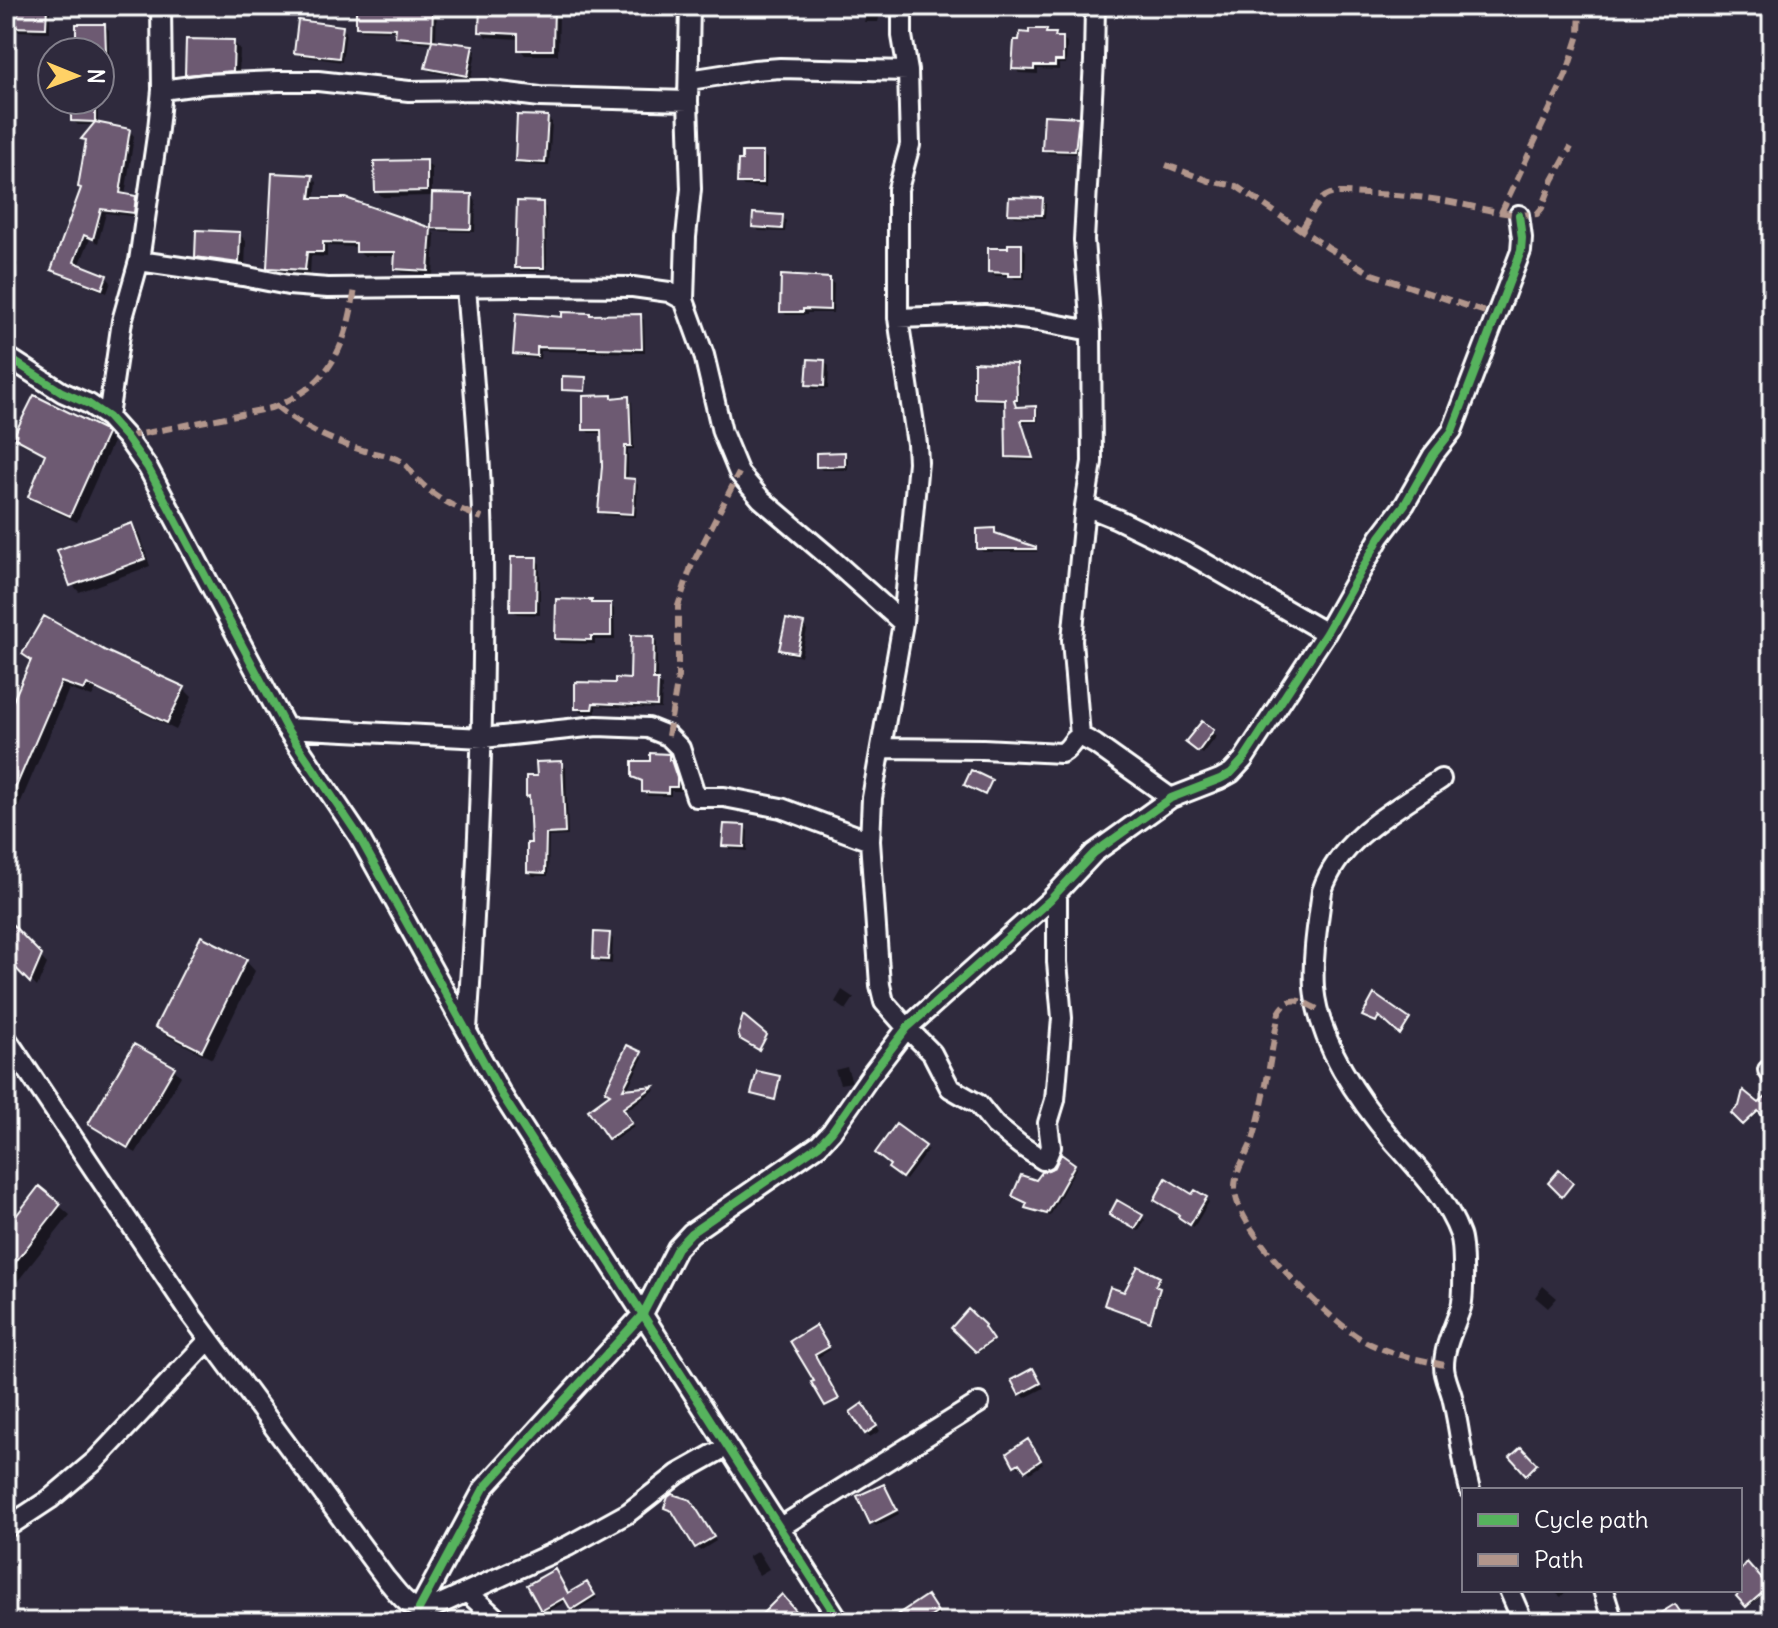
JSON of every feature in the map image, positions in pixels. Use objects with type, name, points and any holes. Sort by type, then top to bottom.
[{"type":"street","points":[[108,417],[122,321],[139,261],[162,90],[161,6]]},
{"type":"street","points":[[690,6],[688,101],[691,189],[684,300],[704,355],[722,432],[739,473],[761,499],[903,623]]},
{"type":"street","points":[[902,6],[910,145],[898,189],[898,318],[918,462],[903,623],[872,798],[870,841],[881,994],[884,1002],[932,1053],[950,1088],[978,1104],[988,1117],[1041,1160],[1046,1159],[1051,1147],[1048,1123],[1055,1100],[1062,1018],[1057,962],[1057,892]]},
{"type":"street","points":[[1080,736],[1072,640],[1092,462],[1091,331],[1084,240],[1095,6]]},
{"type":"street","points":[[689,80],[780,68],[908,71]]},
{"type":"street","points":[[162,90],[206,84],[318,81],[409,91],[484,90],[540,97],[688,101]]},
{"type":"street","points":[[419,1609],[484,1488],[643,1314],[677,1248],[691,1233],[819,1145],[907,1028],[1057,892],[1094,853],[1171,798],[1220,779],[1237,767],[1326,633],[1380,537],[1405,504],[1433,455],[1455,425],[1521,251],[1519,215]]},
{"type":"street","points":[[139,261],[288,285],[328,288],[633,287],[669,292],[684,300]]},
{"type":"street","points":[[466,287],[482,505],[483,738],[467,1029]]},
{"type":"street","points":[[898,318],[985,315],[1091,331]]},
{"type":"street","points":[[6,356],[108,417],[148,468],[286,728],[358,835],[502,1095],[840,1622]]},
{"type":"street","points":[[1085,506],[1191,555],[1326,633]]},
{"type":"street","points":[[286,728],[483,738],[597,726],[648,728],[668,736],[680,748],[696,797],[724,797],[781,808],[870,841]]},
{"type":"street","points":[[1080,736],[1171,798]]},
{"type":"street","points":[[882,748],[1061,753],[1080,736]]},
{"type":"street","points":[[1441,779],[1369,826],[1327,878],[1322,891],[1314,976],[1319,1017],[1336,1057],[1371,1114],[1443,1200],[1460,1235],[1463,1293],[1444,1365],[1470,1488]]},
{"type":"street","points":[[6,1038],[209,1340],[386,1579],[405,1601],[419,1609],[436,1606],[549,1556],[638,1506],[678,1474],[726,1447]]},
{"type":"street","points":[[6,1528],[50,1499],[95,1461],[209,1340]]},
{"type":"street","points":[[779,1528],[979,1403]]},
{"type":"street","points":[[467,1592],[500,1622]]},
{"type":"street","points":[[1510,1592],[1523,1622]]},
{"type":"street","points":[[1604,1592],[1613,1622]]},
{"type":"building","points":[[15,6],[47,6],[46,28],[8,27]]},
{"type":"building","points":[[356,6],[433,6],[432,40],[395,37],[396,28],[356,27]]},
{"type":"building","points":[[480,6],[554,7],[553,50],[518,50],[518,34],[479,32]]},
{"type":"building","points":[[298,20],[343,26],[339,58],[294,53]]},
{"type":"building","points":[[76,24],[105,24],[105,36],[76,36]]},
{"type":"building","points":[[1029,29],[1047,29],[1046,33],[1063,37],[1063,61],[1055,61],[1055,66],[1034,66],[1034,70],[1012,69],[1014,40],[1019,40],[1020,32],[1029,33]]},
{"type":"building","points":[[186,39],[234,40],[233,71],[185,75]]},
{"type":"building","points":[[432,40],[473,45],[467,76],[425,68]]},
{"type":"building","points":[[517,115],[548,116],[545,163],[515,161]]},
{"type":"building","points":[[1044,115],[1079,117],[1075,151],[1042,150]]},
{"type":"building","points":[[71,116],[95,116],[95,122],[71,121]]},
{"type":"building","points":[[95,122],[130,129],[120,193],[136,196],[134,213],[101,209],[93,239],[84,235],[74,262],[107,275],[102,289],[51,270],[81,188],[78,187],[86,140],[81,139]]},
{"type":"building","points":[[742,152],[763,152],[763,183],[737,183],[738,160],[742,160]]},
{"type":"building","points":[[427,160],[427,191],[375,192],[374,161]]},
{"type":"building","points":[[272,173],[313,175],[310,198],[346,198],[431,228],[428,271],[394,269],[395,252],[356,252],[356,243],[323,242],[323,252],[307,252],[305,270],[267,268]]},
{"type":"building","points":[[432,193],[472,194],[471,229],[431,228]]},
{"type":"building","points":[[1009,197],[1043,198],[1042,215],[1008,214]]},
{"type":"building","points":[[517,201],[543,202],[544,268],[515,268]]},
{"type":"building","points":[[753,213],[783,215],[782,229],[752,227]]},
{"type":"building","points":[[196,230],[240,232],[239,263],[195,257]]},
{"type":"building","points":[[1008,244],[1022,244],[1022,276],[988,272],[988,248],[1008,248]]},
{"type":"building","points":[[781,275],[830,278],[830,310],[780,312]]},
{"type":"building","points":[[562,312],[641,314],[642,349],[537,347],[537,356],[513,354],[516,313],[562,317]]},
{"type":"building","points":[[808,359],[825,360],[824,386],[806,385]]},
{"type":"building","points":[[974,362],[1016,364],[1016,407],[1036,406],[1036,420],[1021,420],[1033,458],[1006,457],[1005,399],[974,398]]},
{"type":"building","points":[[562,376],[586,377],[585,391],[562,390]]},
{"type":"building","points":[[34,395],[103,429],[107,434],[70,516],[28,497],[45,454],[13,437]]},
{"type":"building","points":[[612,395],[612,398],[629,396],[631,446],[625,446],[624,478],[635,479],[633,514],[598,512],[601,430],[583,430],[583,396]]},
{"type":"building","points":[[845,452],[845,466],[816,467],[816,453]]},
{"type":"building","points":[[132,523],[145,559],[70,586],[57,550]]},
{"type":"building","points":[[995,528],[995,533],[1036,549],[977,549],[977,529]]},
{"type":"building","points":[[511,557],[537,557],[536,611],[510,611]]},
{"type":"building","points":[[556,599],[611,603],[611,636],[591,636],[591,640],[555,639]]},
{"type":"building","points":[[44,616],[106,651],[185,687],[167,723],[87,684],[84,690],[61,682],[6,810],[6,717],[31,660],[22,654]]},
{"type":"building","points":[[786,619],[804,623],[797,653],[779,650]]},
{"type":"building","points":[[631,635],[654,636],[653,680],[658,680],[657,706],[593,703],[592,709],[575,709],[575,682],[615,683],[615,678],[630,679]]},
{"type":"building","points":[[1202,721],[1214,730],[1198,752],[1185,742]]},
{"type":"building","points":[[650,753],[669,754],[677,787],[668,787],[668,793],[642,792],[642,781],[632,777],[632,761],[650,761]]},
{"type":"building","points":[[562,761],[565,833],[546,834],[545,873],[527,872],[527,843],[531,843],[526,776],[537,776],[536,762]]},
{"type":"building","points":[[971,770],[992,780],[985,795],[964,785]]},
{"type":"building","points":[[724,824],[745,825],[744,847],[722,846]]},
{"type":"building","points":[[6,918],[42,955],[30,983],[6,958]]},
{"type":"building","points":[[594,932],[610,933],[608,960],[593,959]]},
{"type":"building","points":[[201,936],[247,959],[202,1051],[155,1027]]},
{"type":"building","points":[[1374,994],[1410,1019],[1400,1035],[1379,1016],[1376,1022],[1362,1016]]},
{"type":"building","points":[[743,1015],[767,1035],[759,1050],[740,1039],[738,1033]]},
{"type":"building","points":[[134,1044],[175,1067],[128,1148],[88,1124]]},
{"type":"building","points":[[627,1045],[642,1052],[623,1089],[654,1086],[623,1108],[632,1123],[608,1139],[588,1110],[610,1094],[605,1091]]},
{"type":"building","points":[[757,1071],[780,1076],[775,1100],[751,1094]]},
{"type":"building","points":[[1743,1090],[1759,1103],[1772,1092],[1772,1127],[1758,1111],[1743,1125],[1731,1113],[1739,1106]]},
{"type":"building","points":[[896,1124],[926,1146],[902,1178],[875,1153]]},
{"type":"building","points":[[1061,1154],[1075,1164],[1047,1214],[1025,1208],[1027,1203],[1012,1196],[1021,1175],[1036,1180],[1042,1172],[1055,1167]]},
{"type":"building","points":[[1559,1170],[1573,1183],[1562,1197],[1548,1183]]},
{"type":"building","points":[[1166,1178],[1192,1194],[1195,1190],[1207,1197],[1190,1225],[1154,1200]]},
{"type":"building","points":[[39,1186],[61,1204],[6,1274],[6,1229]]},
{"type":"building","points":[[1117,1200],[1143,1215],[1135,1229],[1109,1215]]},
{"type":"building","points":[[1138,1266],[1160,1277],[1155,1286],[1160,1288],[1150,1322],[1104,1305],[1110,1287],[1124,1292]]},
{"type":"building","points":[[968,1309],[985,1325],[993,1340],[976,1352],[951,1328]]},
{"type":"building","points":[[816,1325],[829,1347],[815,1355],[839,1399],[825,1406],[790,1341]]},
{"type":"building","points":[[1033,1368],[1041,1383],[1019,1395],[1011,1380]]},
{"type":"building","points":[[863,1403],[877,1426],[865,1434],[850,1412]]},
{"type":"building","points":[[1028,1439],[1041,1460],[1025,1471],[1019,1463],[1014,1466],[1007,1453]]},
{"type":"building","points":[[1521,1447],[1537,1464],[1526,1475],[1510,1457]]},
{"type":"building","points":[[884,1484],[897,1510],[870,1524],[857,1496]]},
{"type":"building","points":[[672,1494],[691,1500],[714,1537],[695,1548],[672,1511],[664,1508]]},
{"type":"building","points":[[1747,1562],[1769,1587],[1746,1607],[1736,1596],[1742,1592],[1742,1568]]},
{"type":"building","points":[[555,1569],[568,1593],[587,1582],[595,1595],[571,1610],[564,1598],[541,1611],[527,1585]]},
{"type":"building","points":[[782,1594],[797,1612],[788,1622],[754,1622]]},
{"type":"building","points":[[927,1595],[938,1612],[923,1622],[886,1622]]},
{"type":"building","points":[[1675,1604],[1687,1622],[1646,1622]]},
{"type":"marked path","points":[[1501,213],[1566,75],[1579,35],[1580,6]]},
{"type":"marked path","points":[[1302,229],[1320,201],[1337,193],[1412,196],[1500,212],[1537,214],[1571,147]]},
{"type":"marked path","points":[[1166,165],[1209,181],[1236,186],[1372,274],[1497,316]]},
{"type":"marked path","points":[[126,437],[271,408],[308,388],[322,376],[340,346],[347,329],[355,288]]},
{"type":"marked path","points":[[276,406],[329,438],[401,461],[432,493],[482,518]]},
{"type":"marked path","points":[[668,736],[678,677],[678,606],[691,567],[739,473]]},
{"type":"marked path","points":[[1317,1009],[1296,1000],[1287,1003],[1279,1013],[1257,1124],[1237,1176],[1235,1190],[1239,1207],[1250,1228],[1286,1272],[1347,1329],[1382,1349],[1444,1365]]},
{"type":"cycle path","points":[[419,1609],[484,1488],[643,1314],[677,1248],[691,1233],[819,1145],[907,1028],[1050,900],[1094,853],[1171,798],[1220,779],[1243,760],[1326,633],[1380,537],[1452,431],[1521,251],[1519,215]]},
{"type":"cycle path","points":[[6,356],[108,417],[148,468],[286,728],[358,835],[502,1095],[840,1622]]}]
